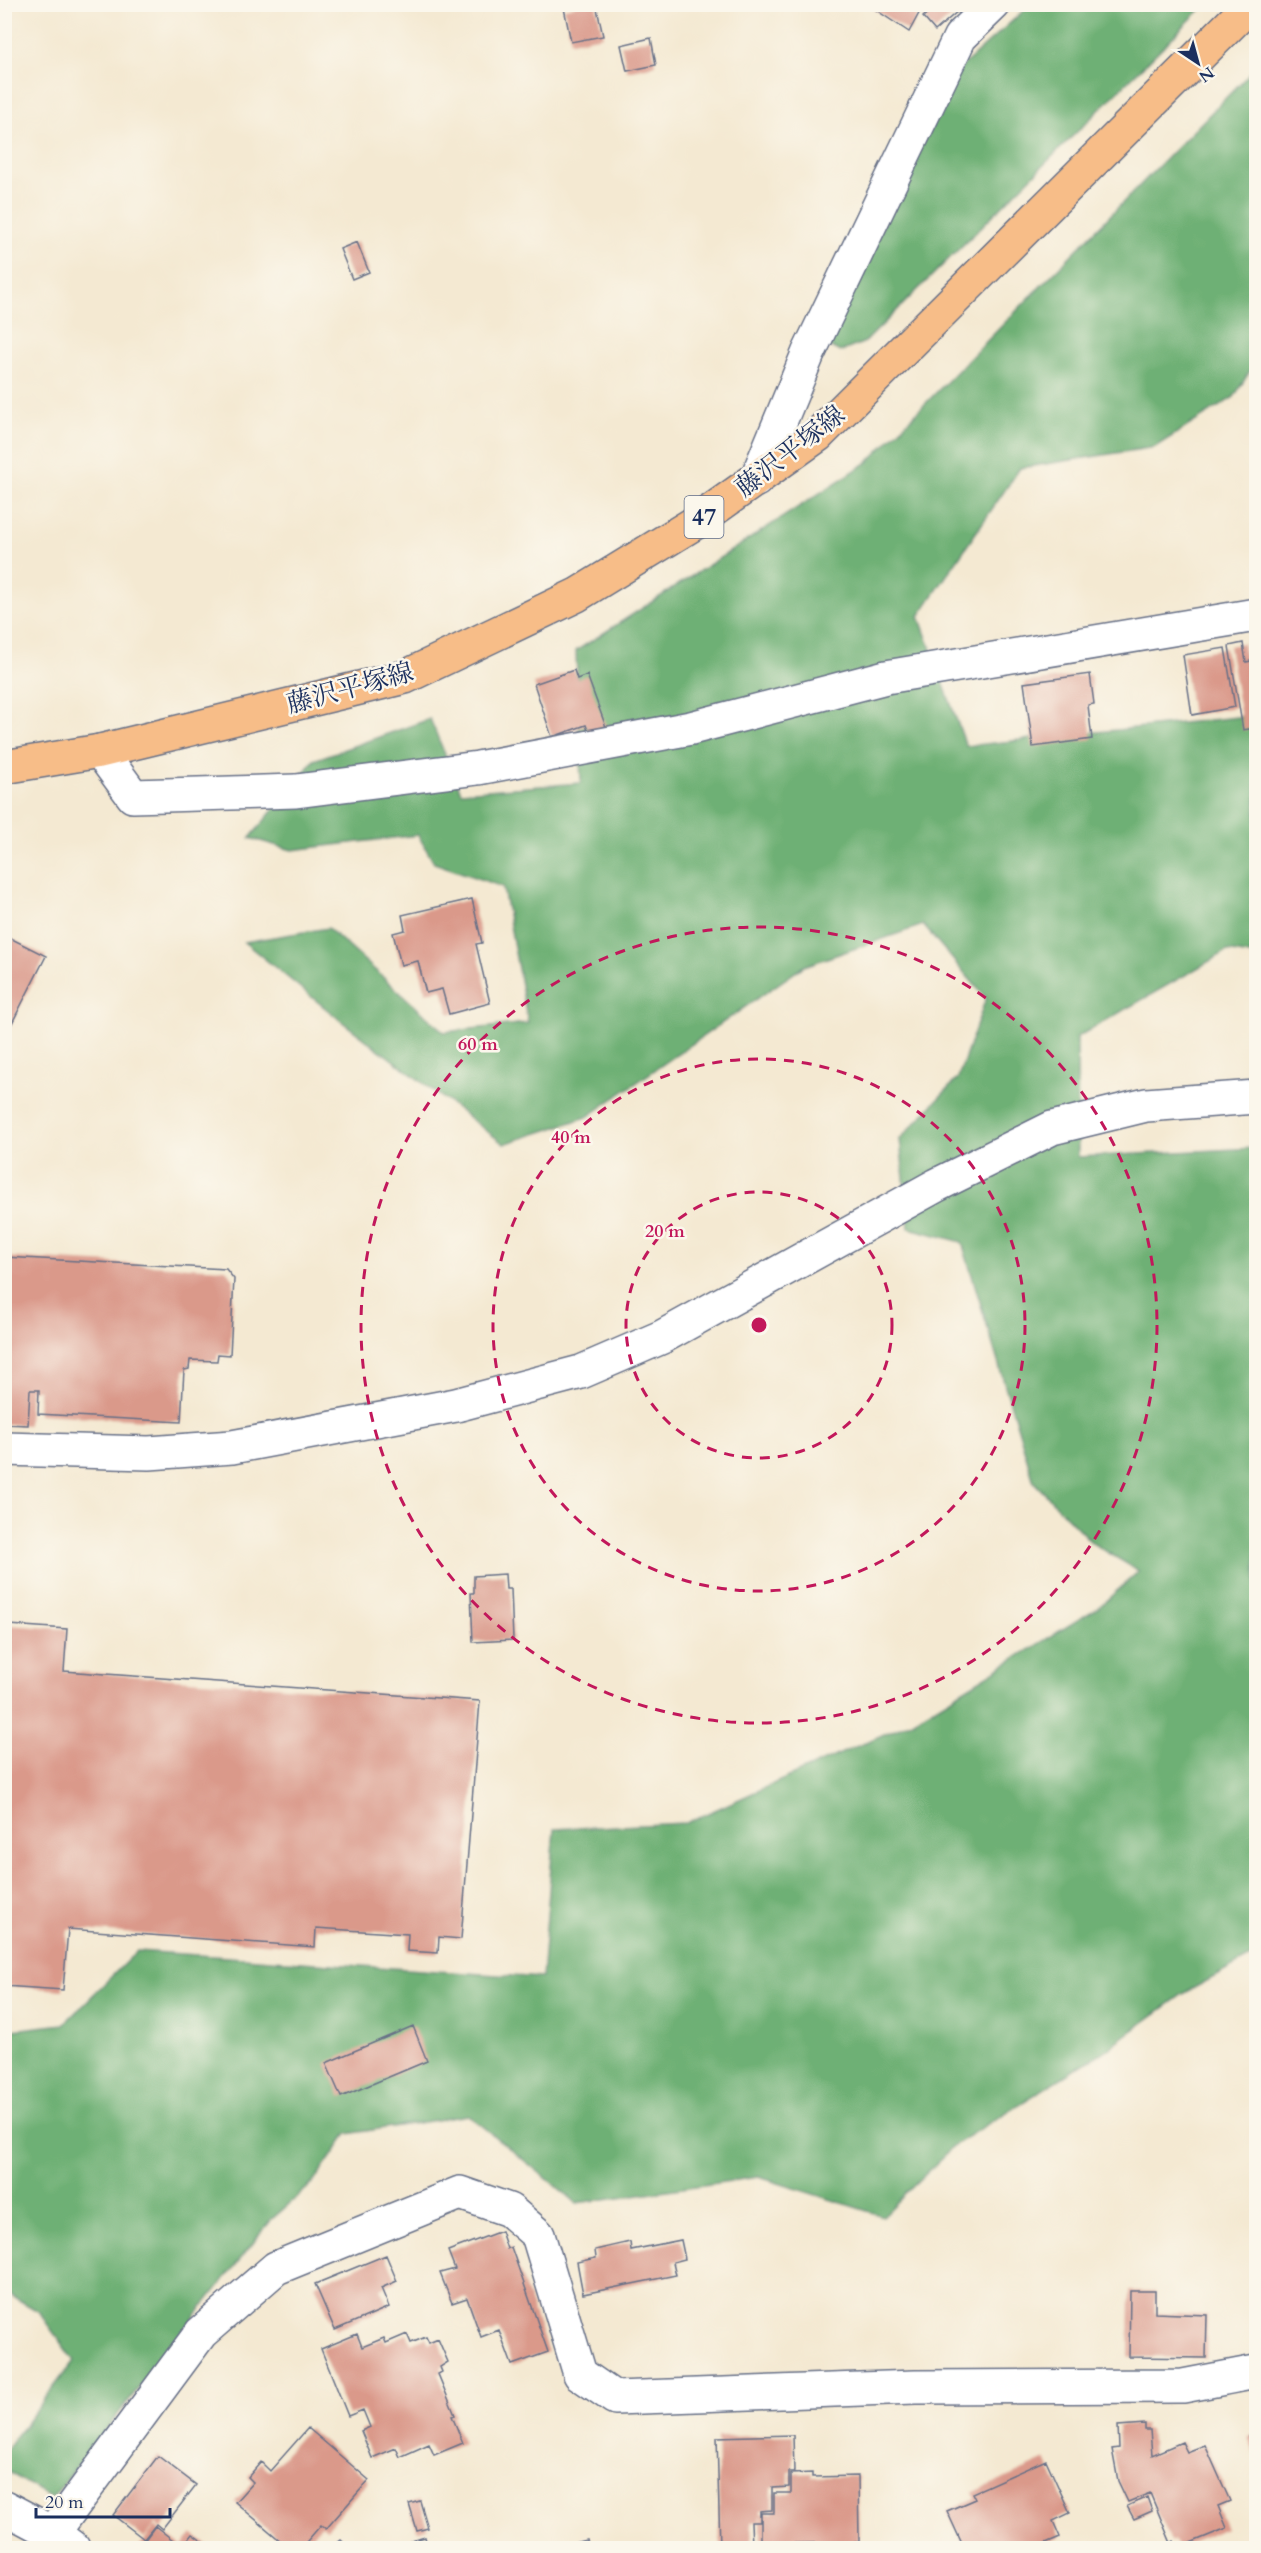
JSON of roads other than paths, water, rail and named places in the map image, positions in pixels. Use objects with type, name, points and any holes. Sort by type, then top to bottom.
[{"type":"main road","name":"藤沢平塚線","points":[[4,767],[99,751],[405,677],[577,595],[693,524],[818,435],[1251,4]]},
{"type":"street","points":[[756,480],[808,354],[960,38],[994,4]]},
{"type":"street","points":[[99,751],[133,796],[296,791],[478,768],[691,728],[886,677],[1257,615]]},
{"type":"street","points":[[4,1449],[148,1453],[232,1447],[456,1405],[581,1372],[662,1336],[937,1185],[1052,1128],[1146,1105],[1257,1097]]},
{"type":"street","points":[[4,2507],[63,2541],[201,2333],[276,2268],[460,2193],[509,2210],[538,2235],[580,2374],[615,2398],[915,2387],[1183,2386],[1257,2372]]}]
